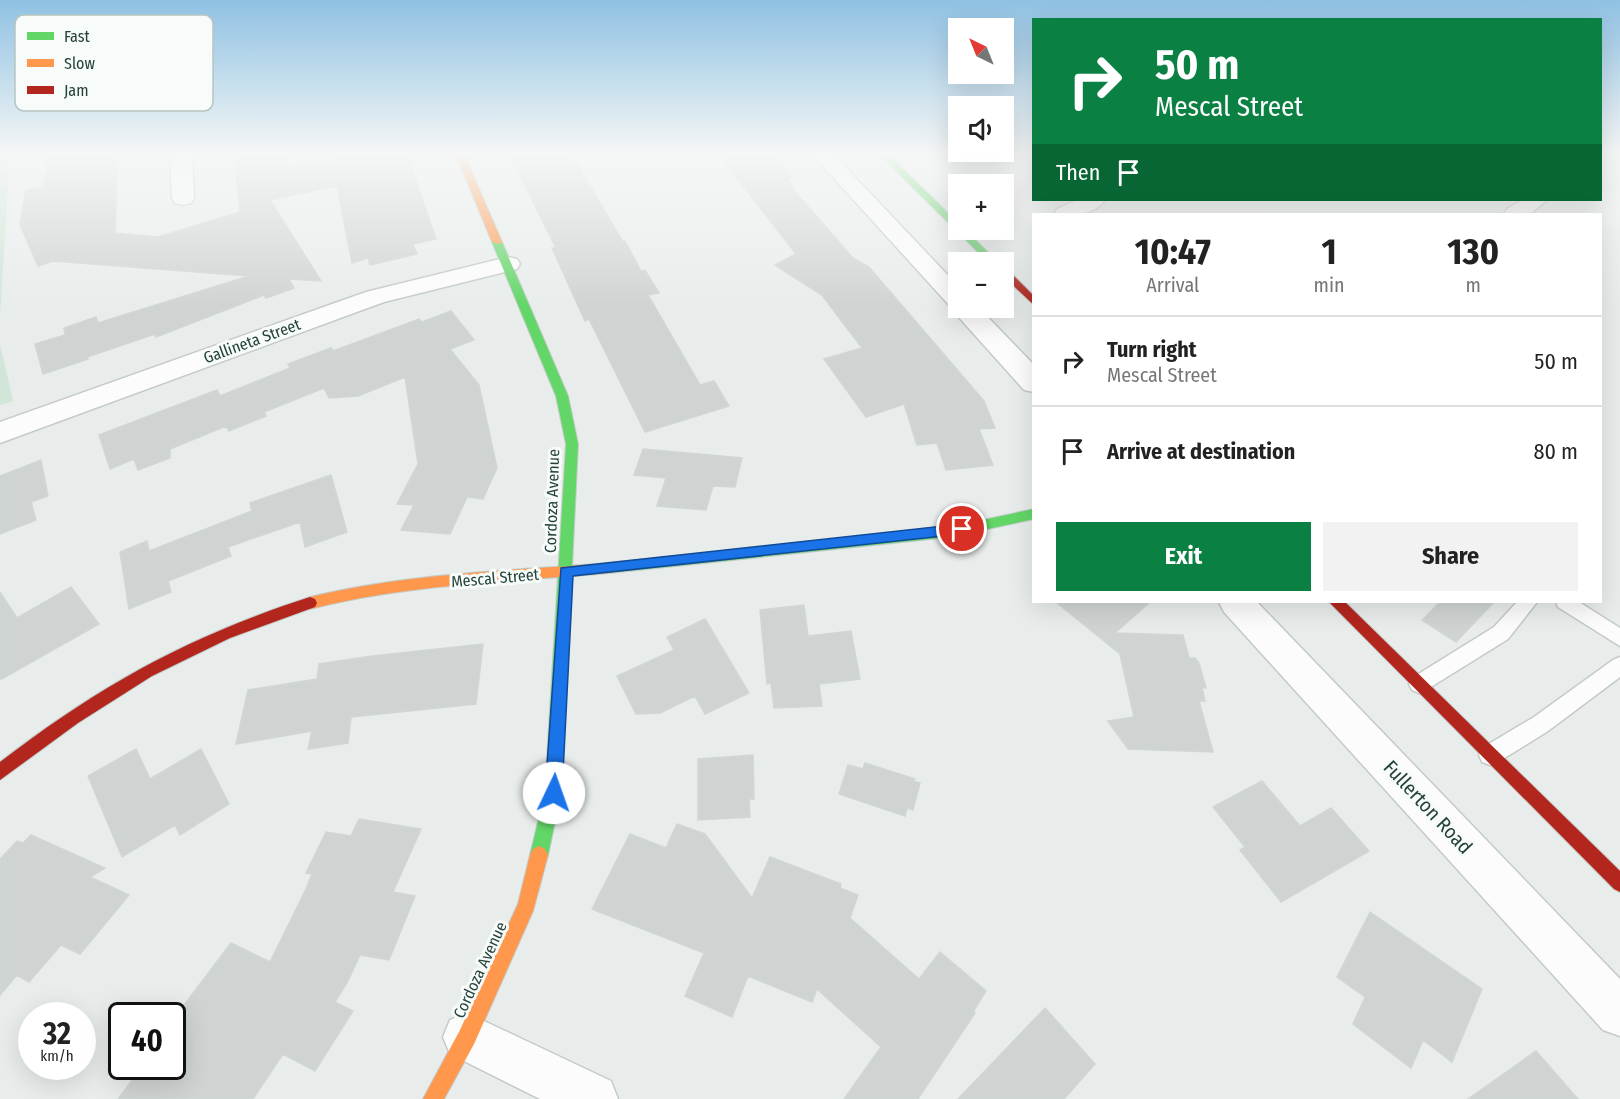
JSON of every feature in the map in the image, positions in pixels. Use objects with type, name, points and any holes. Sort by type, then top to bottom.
[{"type":"street","name":"Cordoza Avenue","points":[[433,1099],[467,1037],[527,905],[554,793],[566,572],[572,444],[562,396],[481,203]]},
{"type":"street","points":[[868,203],[948,289]]},
{"type":"street","points":[[933,203],[948,218]]},
{"type":"street","points":[[1067,213],[1087,203]]},
{"type":"street","points":[[1516,213],[1531,203]]},
{"type":"street","points":[[970,240],[983,252]]},
{"type":"street","name":"Gallineta Street","points":[[0,433],[375,297],[508,264]]},
{"type":"street","points":[[1014,282],[1032,300]]},
{"type":"street","points":[[974,318],[1032,382]]},
{"type":"street","name":"Mescal Street","points":[[0,772],[29,748],[113,688],[152,665],[234,628],[318,600],[368,589],[566,572],[962,529],[1032,514]]},
{"type":"street","name":"Fullerton Road","points":[[1237,603],[1620,1012]]},
{"type":"street","points":[[1337,603],[1490,755],[1615,868]]},
{"type":"street","points":[[467,1037],[593,1099]]},
{"type":"lane","points":[[1419,684],[1501,633],[1527,603]]},
{"type":"lane","points":[[1567,603],[1620,638]]},
{"type":"lane","points":[[1490,755],[1541,724],[1620,666]]},
{"type":"green space","points":[[0,203],[7,203],[0,317]]},
{"type":"green space","points":[[0,344],[13,401],[0,405]]},
{"type":"building","points":[[24,203],[116,203],[115,233],[158,237],[240,212],[239,203],[272,203],[321,281],[289,279],[294,288],[266,298],[264,295],[156,337],[155,334],[43,374],[35,344],[65,335],[64,328],[96,317],[98,323],[249,276],[53,261],[38,266],[20,225]]},
{"type":"building","points":[[340,203],[424,203],[436,239],[413,244],[417,254],[370,265],[368,258],[352,263]]},
{"type":"building","points":[[534,203],[600,203],[641,271],[645,270],[659,293],[648,295],[700,385],[714,381],[729,406],[645,432],[589,319],[585,321],[552,248],[556,248]]},
{"type":"building","points":[[757,203],[805,203],[853,258],[869,267],[984,401],[995,428],[979,429],[993,465],[946,470],[937,443],[917,445],[904,404],[866,417],[824,359],[862,348],[822,295],[775,265],[796,254]]},
{"type":"building","points":[[451,311],[474,340],[450,349],[479,385],[497,468],[483,499],[467,497],[450,534],[401,530],[414,505],[397,504],[418,464],[405,377],[358,396],[329,398],[324,388],[264,412],[266,416],[229,431],[226,426],[170,449],[170,458],[138,470],[134,459],[110,469],[99,435],[217,390],[220,396],[290,368],[288,364],[331,348],[333,351],[419,319],[422,322]]},
{"type":"building","points":[[643,449],[742,458],[735,487],[713,486],[706,510],[657,506],[666,478],[634,475]]},
{"type":"building","points":[[41,460],[48,496],[31,502],[36,520],[0,534],[0,476]]},
{"type":"building","points":[[331,475],[347,532],[305,547],[300,522],[228,547],[231,556],[168,581],[171,592],[129,609],[120,552],[147,541],[149,551],[252,511],[250,503]]},
{"type":"building","points":[[71,587],[99,624],[0,680],[0,592],[17,618]]},
{"type":"building","points":[[1057,603],[1149,603],[1115,633],[1183,635],[1189,658],[1195,658],[1199,663],[1206,688],[1202,687],[1205,701],[1199,701],[1213,752],[1128,749],[1108,721],[1134,717],[1120,654]]},
{"type":"building","points":[[1439,603],[1493,603],[1456,642],[1422,620]]},
{"type":"building","points":[[804,605],[808,636],[851,631],[860,679],[819,684],[822,706],[774,708],[771,683],[767,684],[760,610]]},
{"type":"building","points":[[705,619],[749,693],[705,714],[695,696],[660,713],[636,714],[617,676],[674,650],[667,637]]},
{"type":"building","points":[[483,644],[476,704],[351,717],[348,743],[308,749],[312,731],[236,744],[248,690],[317,679],[319,664]]},
{"type":"building","points":[[136,749],[150,779],[201,749],[229,804],[180,835],[175,825],[122,857],[88,776]]},
{"type":"building","points":[[753,755],[754,799],[749,799],[750,817],[698,820],[698,759]]},
{"type":"building","points":[[865,763],[915,779],[914,781],[920,783],[913,810],[907,808],[905,816],[839,794],[848,765],[863,769]]},
{"type":"building","points":[[1262,781],[1300,826],[1331,808],[1369,851],[1281,902],[1240,850],[1245,847],[1213,807]]},
{"type":"building","points":[[359,819],[421,829],[393,892],[415,896],[389,960],[360,955],[335,1002],[353,1011],[315,1071],[283,1054],[253,1099],[118,1099],[132,1080],[186,1080],[186,1002],[231,943],[270,962],[306,889],[312,874],[306,873],[326,832],[351,836]]},
{"type":"building","points":[[677,824],[705,834],[752,898],[770,857],[841,884],[840,888],[858,895],[850,918],[919,979],[940,952],[986,991],[973,1012],[975,1013],[918,1099],[844,1099],[881,1047],[817,989],[812,1002],[748,976],[732,1017],[685,996],[704,953],[592,909],[630,834],[666,848]]},
{"type":"building","points":[[31,835],[105,868],[90,877],[129,895],[80,954],[61,945],[29,982],[17,975],[0,995],[0,859],[17,841],[23,843]]},
{"type":"building","points":[[1370,912],[1482,989],[1452,1062],[1423,1040],[1411,1068],[1353,1024],[1365,997],[1337,977]]},
{"type":"building","points":[[1045,1008],[1095,1064],[1064,1099],[958,1099]]},
{"type":"building","points":[[1536,1051],[1578,1099],[1468,1099]]},
{"type":"traffic: fast","points":[[933,203],[948,218]]},
{"type":"traffic: fast","points":[[970,240],[983,252]]},
{"type":"traffic: fast","points":[[497,242],[562,396],[572,444],[553,793],[539,855]]},
{"type":"traffic: fast","points":[[609,568],[950,532],[1032,514]]},
{"type":"traffic: slow","points":[[481,203],[497,242]]},
{"type":"traffic: slow","points":[[310,603],[345,594],[419,582],[609,568]]},
{"type":"traffic: slow","points":[[433,1099],[467,1037],[527,905],[539,855]]},
{"type":"traffic: jam","points":[[1014,282],[1032,300]]},
{"type":"traffic: jam","points":[[0,772],[72,718],[146,672],[225,633],[310,603]]},
{"type":"traffic: jam","points":[[1337,603],[1620,883]]},
{"type":"route","points":[[554,793],[566,572],[962,529]]}]
